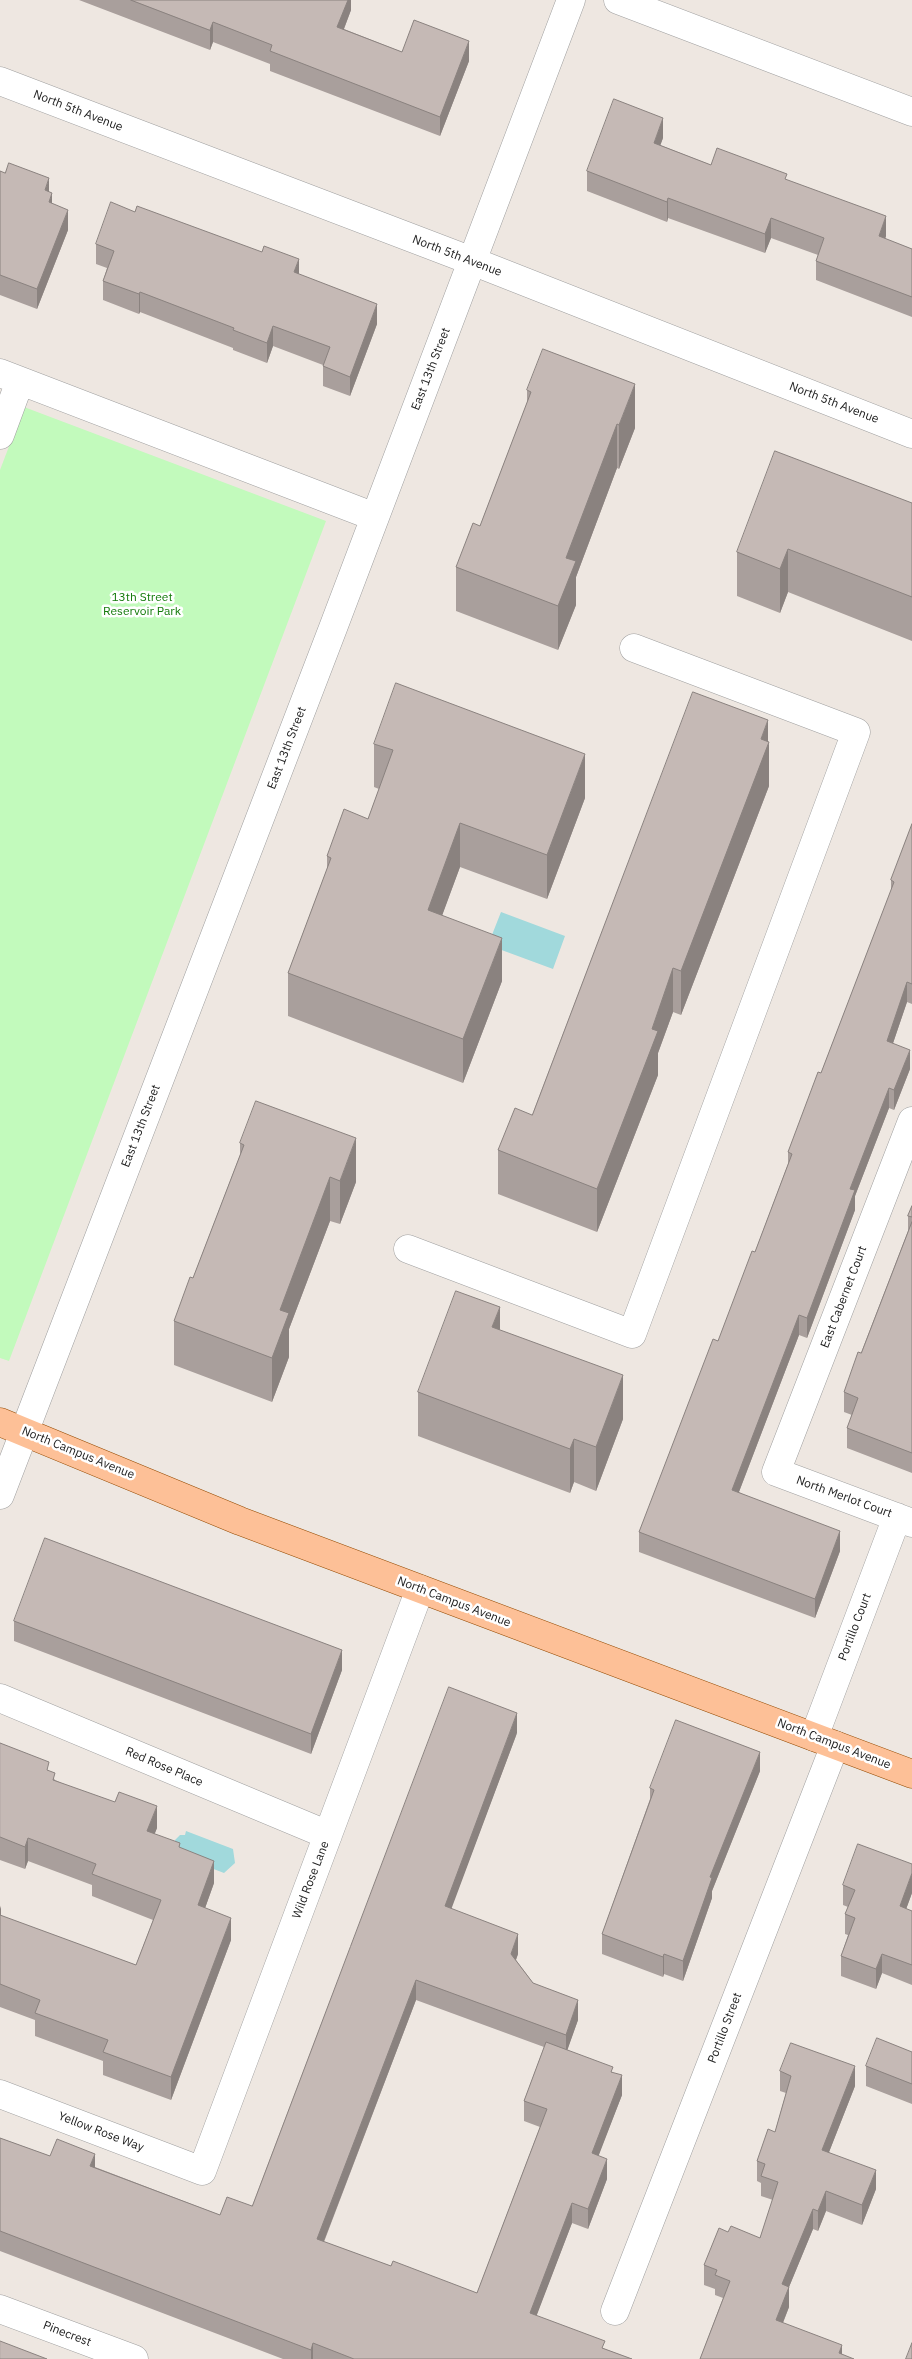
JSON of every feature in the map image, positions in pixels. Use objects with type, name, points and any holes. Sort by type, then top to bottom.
[{"type":"main road","name":"North Campus Avenue","points":[[0,1422],[240,1521],[912,1774]]},
{"type":"street","name":"East 13th Street","points":[[0,1495],[571,0]]},
{"type":"street","points":[[618,0],[912,112]]},
{"type":"street","name":"North 5th Avenue","points":[[0,81],[472,261],[912,434]]},
{"type":"street","points":[[0,435],[10,377],[375,517]]},
{"type":"street","points":[[408,1249],[632,1334],[856,732],[634,648]]},
{"type":"street","name":"East Cabernet Court","points":[[776,1472],[912,1121]]},
{"type":"street","name":"North Merlot Court","points":[[776,1472],[904,1520]]},
{"type":"street","name":"Portillo Court","points":[[825,1741],[904,1520]]},
{"type":"street","name":"Wild Rose Lane","points":[[202,2171],[420,1589]]},
{"type":"street","name":"Red Rose Place","points":[[0,1698],[328,1835]]},
{"type":"street","name":"Portillo Street","points":[[615,2310],[825,1741]]},
{"type":"street","name":"Yellow Rose Way","points":[[0,2094],[202,2171]]},
{"type":"street","name":"Pinecrest","points":[[0,2308],[133,2359]]},
{"type":"green space","name":"13th Street Reservoir Park","points":[[24,407],[326,521],[9,1361],[0,1358],[0,470]]},
{"type":"water","points":[[501,912],[565,936],[553,969],[488,945]]},
{"type":"water","points":[[186,1831],[233,1849],[235,1863],[224,1873],[177,1855],[175,1840],[180,1835],[185,1835]]},
{"type":"building","points":[[131,0],[348,0],[337,27],[402,52],[414,20],[469,41],[440,117],[270,51],[272,45],[213,22],[210,30]]},
{"type":"building","points":[[614,99],[663,118],[654,143],[711,165],[717,148],[787,174],[785,179],[886,216],[879,236],[912,249],[912,297],[816,261],[824,238],[771,218],[765,234],[668,198],[667,202],[587,171]]},
{"type":"building","points":[[9,163],[49,178],[45,190],[52,193],[49,202],[68,210],[37,289],[0,275],[0,171],[5,173]]},
{"type":"building","points":[[111,202],[135,212],[137,206],[262,252],[264,246],[299,259],[294,272],[377,304],[350,377],[323,366],[330,347],[273,326],[267,343],[233,330],[234,328],[140,292],[139,294],[103,281],[114,251],[96,244]]},
{"type":"building","points":[[543,349],[635,384],[619,425],[617,424],[566,558],[576,561],[558,606],[456,567],[473,523],[480,526],[531,392],[527,390]]},
{"type":"building","points":[[775,451],[912,503],[912,597],[788,549],[780,569],[737,552]]},
{"type":"building","points":[[396,683],[585,754],[547,855],[460,823],[428,910],[502,938],[463,1039],[288,973],[331,858],[327,856],[344,809],[368,819],[393,750],[374,744]]},
{"type":"building","points":[[693,692],[768,720],[761,739],[769,742],[681,971],[673,968],[652,1029],[658,1031],[597,1189],[498,1150],[515,1108],[532,1115]]},
{"type":"building","points":[[912,824],[912,984],[907,982],[887,1041],[910,1050],[894,1090],[889,1088],[850,1189],[855,1190],[807,1318],[799,1315],[732,1490],[840,1531],[815,1599],[639,1532],[713,1339],[718,1341],[752,1251],[755,1252],[792,1154],[788,1152],[818,1072],[821,1073],[894,882],[891,880]]},
{"type":"building","points":[[256,1101],[356,1138],[340,1181],[330,1177],[280,1310],[289,1313],[272,1358],[174,1321],[190,1277],[193,1278],[244,1145],[240,1143]]},
{"type":"building","points":[[912,1206],[912,1217],[908,1216]]},
{"type":"building","points":[[912,1222],[912,1453],[847,1428],[858,1398],[844,1392],[858,1352],[861,1353]]},
{"type":"building","points":[[456,1291],[500,1307],[492,1327],[623,1375],[596,1447],[574,1439],[570,1449],[418,1392]]},
{"type":"building","points":[[45,1538],[342,1650],[311,1734],[14,1621]]},
{"type":"building","points":[[449,1687],[517,1713],[445,1906],[518,1934],[511,1954],[533,1983],[578,2000],[566,2035],[416,1980],[317,2239],[391,2266],[393,2261],[477,2293],[547,2109],[524,2101],[546,2042],[613,2067],[611,2072],[622,2075],[592,2153],[607,2159],[588,2209],[572,2203],[530,2313],[605,2341],[602,2348],[632,2359],[354,2359],[313,2343],[311,2350],[0,2231],[0,2138],[50,2156],[57,2139],[95,2154],[90,2166],[220,2215],[227,2197],[252,2206]]},
{"type":"building","points":[[676,1720],[760,1752],[710,1877],[712,1878],[683,1961],[664,1954],[663,1957],[602,1934],[654,1790],[650,1788]]},
{"type":"building","points":[[0,1743],[49,1762],[47,1770],[55,1773],[53,1780],[115,1802],[119,1792],[157,1806],[147,1831],[180,1843],[179,1847],[214,1861],[198,1905],[231,1918],[171,2077],[103,2052],[108,2040],[35,2013],[40,2000],[0,1984],[0,1915],[136,1965],[161,1900],[92,1874],[96,1864],[28,1838],[25,1847],[0,1837]]},
{"type":"building","points":[[858,1844],[912,1864],[912,1873],[900,1906],[912,1911],[912,1965],[882,1954],[876,1969],[841,1956],[855,1918],[845,1914],[855,1890],[843,1885]]},
{"type":"building","points":[[877,2038],[912,2052],[912,2084],[866,2066]]},
{"type":"building","points":[[791,2043],[855,2066],[822,2150],[876,2170],[862,2205],[826,2191],[818,2211],[813,2209],[782,2284],[789,2287],[776,2320],[842,2345],[839,2353],[854,2359],[700,2359],[730,2281],[715,2275],[717,2270],[704,2265],[719,2228],[728,2232],[731,2226],[760,2238],[778,2182],[761,2176],[765,2164],[757,2161],[768,2129],[775,2132],[791,2076],[780,2071]]},
{"type":"building","points":[[0,2341],[47,2359],[0,2359]]},
{"type":"building","points":[[912,2343],[912,2359],[906,2359]]}]
